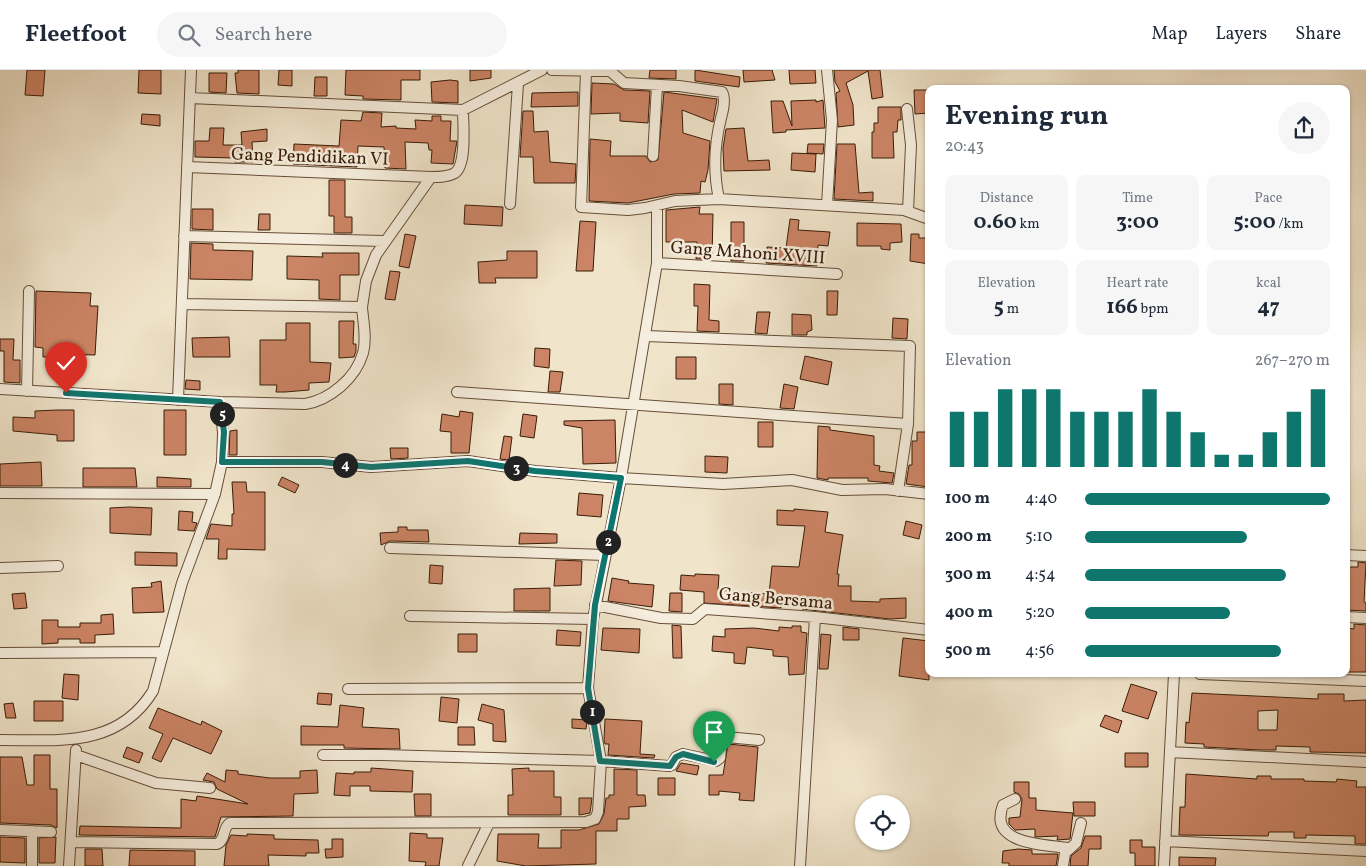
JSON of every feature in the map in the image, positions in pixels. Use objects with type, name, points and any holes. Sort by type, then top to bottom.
[{"type":"street","points":[[178,400],[191,70]]},
{"type":"street","points":[[190,98],[463,110],[518,84],[542,70]]},
{"type":"street","points":[[552,70],[610,71],[619,81],[624,83],[679,86],[723,93],[723,112],[715,148],[716,184],[719,199]]},
{"type":"street","points":[[827,70],[832,120],[827,206]]},
{"type":"street","points":[[586,72],[580,207],[628,210],[657,206],[675,201],[719,199],[908,211],[925,217]]},
{"type":"street","points":[[510,204],[518,84]]},
{"type":"street","points":[[652,156],[658,86]]},
{"type":"street","points":[[907,109],[910,145],[908,211]]},
{"type":"street","name":"Gang Pendidikan VI","points":[[187,167],[431,177],[448,176],[459,168],[463,153],[463,110]]},
{"type":"street","points":[[0,389],[220,402],[305,404],[317,402],[328,396],[349,378],[364,352],[365,335],[362,307],[371,265],[384,240],[431,177]]},
{"type":"street","points":[[71,842],[217,844],[222,840],[226,826],[230,823],[592,821],[598,812],[600,761],[588,688],[595,605],[621,478],[646,336],[657,263],[657,206]]},
{"type":"street","points":[[184,236],[384,240]]},
{"type":"street","name":"Gang Mahoni XVIII","points":[[657,263],[837,274]]},
{"type":"street","points":[[28,391],[29,290]]},
{"type":"street","points":[[183,304],[362,307]]},
{"type":"street","points":[[646,336],[910,346],[908,424],[898,490]]},
{"type":"street","points":[[458,392],[908,424]]},
{"type":"street","points":[[0,740],[77,740],[118,726],[135,715],[153,691],[182,583],[215,494],[222,462],[224,432],[220,402]]},
{"type":"street","points":[[222,462],[322,462],[371,467],[468,461],[535,471],[621,478],[723,484],[792,480],[842,490],[898,490],[925,493]]},
{"type":"street","points":[[0,493],[215,494]]},
{"type":"street","points":[[390,548],[605,555]]},
{"type":"street","points":[[1350,556],[1366,556]]},
{"type":"street","points":[[0,568],[58,566]]},
{"type":"street","name":"Gang Bersama","points":[[595,605],[660,618],[694,619],[704,609],[815,616],[925,630]]},
{"type":"street","points":[[410,616],[594,619]]},
{"type":"street","points":[[800,866],[815,616]]},
{"type":"street","points":[[1350,617],[1366,618]]},
{"type":"street","points":[[0,653],[162,652]]},
{"type":"street","points":[[1164,866],[1174,677]]},
{"type":"street","points":[[1271,677],[1366,681]]},
{"type":"street","points":[[348,689],[588,688]]},
{"type":"street","points":[[323,756],[382,755],[600,761],[670,766],[676,757],[683,754],[714,762],[720,759],[723,737],[759,740]]},
{"type":"street","points":[[69,866],[77,740]]},
{"type":"street","points":[[1170,752],[1366,762]]},
{"type":"street","points":[[76,755],[156,783],[210,788]]},
{"type":"street","points":[[1014,799],[1002,805],[999,814],[1000,825],[1008,834],[1026,842],[1068,848],[1076,843],[1081,823]]},
{"type":"street","points":[[468,866],[489,823]]},
{"type":"street","points":[[0,830],[51,832]]},
{"type":"street","points":[[32,831],[32,866]]},
{"type":"street","points":[[1165,841],[1366,851]]},
{"type":"street","points":[[1064,866],[1068,848]]},
{"type":"building","points":[[27,70],[45,70],[43,96],[25,95]]},
{"type":"building","points":[[139,70],[161,70],[161,94],[138,93]]},
{"type":"building","points":[[238,70],[259,70],[259,94],[237,93],[235,73],[238,73]]},
{"type":"building","points":[[279,70],[292,70],[292,86],[278,85]]},
{"type":"building","points":[[346,70],[420,70],[420,80],[401,80],[401,100],[363,99],[363,96],[345,95]]},
{"type":"building","points":[[470,70],[491,70],[491,78],[470,81]]},
{"type":"building","points":[[650,70],[676,70],[676,79],[649,78]]},
{"type":"building","points":[[695,70],[740,77],[739,87],[695,81]]},
{"type":"building","points":[[743,70],[772,70],[775,80],[744,82]]},
{"type":"building","points":[[789,70],[815,70],[816,83],[790,84]]},
{"type":"building","points":[[834,70],[880,70],[883,97],[872,99],[868,71],[846,83],[853,105],[854,125],[838,127],[836,93],[840,91],[835,82]]},
{"type":"building","points":[[209,73],[227,73],[226,93],[209,92]]},
{"type":"building","points":[[315,77],[327,77],[327,96],[314,96]]},
{"type":"building","points":[[458,81],[458,103],[432,102],[431,82]]},
{"type":"building","points":[[592,83],[614,84],[624,90],[650,91],[648,123],[620,121],[620,113],[591,114]]},
{"type":"building","points":[[914,90],[925,90],[925,113],[915,114]]},
{"type":"building","points":[[578,92],[578,106],[531,107],[532,93]]},
{"type":"building","points":[[664,92],[717,99],[713,122],[682,110],[683,133],[710,141],[708,170],[705,182],[701,181],[700,193],[674,194],[628,203],[589,201],[590,139],[611,141],[610,156],[646,156],[650,162],[658,160]]},
{"type":"building","points":[[816,100],[816,102],[823,100],[825,128],[786,130],[786,132],[773,133],[771,101],[783,101],[792,126],[791,101]]},
{"type":"building","points":[[878,107],[901,107],[901,120],[898,120],[897,132],[893,132],[894,158],[872,158],[872,132],[874,132],[874,123],[878,123]]},
{"type":"building","points":[[523,111],[533,111],[534,132],[548,131],[550,162],[576,164],[575,183],[534,183],[533,157],[520,157]]},
{"type":"building","points":[[363,112],[382,113],[381,127],[396,126],[396,128],[416,129],[415,120],[432,121],[432,116],[441,116],[441,121],[451,121],[450,141],[457,141],[453,164],[431,163],[432,150],[429,150],[428,143],[405,142],[406,169],[385,168],[384,147],[358,146],[357,167],[293,164],[294,144],[339,146],[341,120],[361,121]]},
{"type":"building","points":[[142,114],[160,115],[160,126],[141,124]]},
{"type":"building","points":[[210,128],[224,128],[223,145],[242,145],[241,132],[267,129],[267,141],[252,142],[253,162],[235,162],[235,158],[195,157],[195,141],[209,141]]},
{"type":"building","points":[[744,128],[748,161],[769,160],[770,170],[724,171],[723,148],[726,129]]},
{"type":"building","points":[[808,144],[824,144],[823,154],[807,153]]},
{"type":"building","points":[[837,144],[855,144],[859,193],[873,192],[873,201],[834,199]]},
{"type":"building","points":[[792,153],[816,154],[815,172],[791,170]]},
{"type":"building","points":[[329,180],[345,180],[345,217],[352,217],[352,233],[334,233],[334,216],[329,216]]},
{"type":"building","points":[[465,205],[503,207],[502,226],[464,224]]},
{"type":"building","points":[[700,207],[699,214],[713,214],[712,259],[696,259],[697,242],[666,242],[666,210]]},
{"type":"building","points":[[192,209],[213,209],[213,230],[192,229]]},
{"type":"building","points":[[259,214],[270,214],[270,230],[258,230]]},
{"type":"building","points":[[790,219],[799,220],[798,230],[830,232],[828,246],[818,245],[817,266],[766,263],[767,247],[786,248]]},
{"type":"building","points":[[580,221],[596,222],[593,271],[576,271]]},
{"type":"building","points":[[731,222],[744,222],[744,261],[731,261]]},
{"type":"building","points":[[857,223],[901,224],[902,242],[890,243],[890,250],[881,249],[881,246],[857,246]]},
{"type":"building","points":[[405,234],[416,236],[409,268],[399,266]]},
{"type":"building","points":[[911,234],[919,234],[919,238],[925,238],[925,263],[910,261]]},
{"type":"building","points":[[191,243],[213,244],[213,250],[253,251],[252,280],[190,279]]},
{"type":"building","points":[[507,251],[537,251],[537,278],[495,278],[496,283],[479,283],[478,262],[507,260]]},
{"type":"building","points":[[322,253],[359,253],[359,275],[340,275],[340,300],[319,299],[319,280],[287,279],[287,256],[323,257]]},
{"type":"building","points":[[390,271],[400,272],[395,300],[385,299]]},
{"type":"building","points":[[694,284],[710,285],[709,320],[719,321],[719,332],[697,331],[698,306],[694,306]]},
{"type":"building","points":[[36,291],[91,293],[90,306],[98,306],[95,355],[61,354],[61,357],[43,357],[43,348],[35,347]]},
{"type":"building","points":[[827,291],[838,291],[837,315],[827,315]]},
{"type":"building","points":[[757,312],[770,312],[767,334],[755,333]]},
{"type":"building","points":[[792,314],[811,315],[812,330],[807,332],[807,335],[792,335]]},
{"type":"building","points":[[893,318],[908,319],[907,339],[892,338]]},
{"type":"building","points":[[339,321],[354,321],[353,344],[356,344],[356,351],[354,357],[339,358]]},
{"type":"building","points":[[286,323],[310,323],[310,362],[331,363],[329,382],[309,383],[309,390],[285,392],[276,392],[277,385],[260,385],[260,340],[286,340]]},
{"type":"building","points":[[229,337],[230,357],[193,357],[192,338]]},
{"type":"building","points":[[0,339],[14,339],[13,360],[20,360],[20,383],[4,382],[4,351],[0,351]]},
{"type":"building","points":[[535,348],[550,349],[549,368],[534,366]]},
{"type":"building","points":[[805,356],[832,362],[828,385],[800,379]]},
{"type":"building","points":[[676,357],[696,357],[696,379],[676,379]]},
{"type":"building","points":[[550,371],[563,372],[560,392],[548,392]]},
{"type":"building","points":[[186,380],[200,381],[200,390],[185,389]]},
{"type":"building","points":[[719,384],[733,384],[733,405],[719,404]]},
{"type":"building","points":[[784,384],[798,387],[794,409],[780,408]]},
{"type":"building","points":[[74,410],[74,441],[57,441],[57,435],[13,431],[13,417],[35,418],[35,411]]},
{"type":"building","points":[[164,410],[186,410],[186,455],[164,455]]},
{"type":"building","points":[[460,411],[473,413],[469,453],[451,453],[451,432],[440,431],[442,414],[459,417]]},
{"type":"building","points":[[523,414],[537,416],[534,438],[520,436]]},
{"type":"building","points":[[615,420],[616,463],[583,464],[582,428],[564,425],[564,421]]},
{"type":"building","points":[[758,422],[773,422],[773,447],[758,447]]},
{"type":"building","points":[[818,426],[830,427],[830,430],[874,436],[874,465],[880,466],[879,471],[894,473],[892,483],[868,481],[868,478],[828,478],[828,480],[817,478]]},
{"type":"building","points":[[237,430],[237,455],[229,455],[230,431]]},
{"type":"building","points":[[917,432],[925,432],[925,486],[906,484],[909,465],[912,465],[912,441],[917,441]]},
{"type":"building","points":[[504,436],[512,437],[509,460],[500,459]]},
{"type":"building","points":[[390,448],[408,448],[408,458],[391,459]]},
{"type":"building","points":[[705,456],[728,457],[727,473],[705,472]]},
{"type":"building","points":[[41,462],[42,486],[0,486],[0,464]]},
{"type":"building","points":[[83,468],[135,468],[137,487],[83,487]]},
{"type":"building","points":[[157,477],[191,479],[191,487],[157,487]]},
{"type":"building","points":[[282,477],[299,485],[295,493],[278,485]]},
{"type":"building","points":[[232,482],[246,482],[247,492],[265,492],[265,550],[227,549],[227,559],[218,559],[219,539],[206,539],[211,524],[232,526],[232,514],[234,514]]},
{"type":"building","points":[[579,493],[603,495],[601,517],[577,515]]},
{"type":"building","points":[[110,508],[152,508],[151,535],[110,533]]},
{"type":"building","points":[[794,509],[828,512],[825,532],[843,535],[837,574],[839,574],[838,586],[851,586],[851,601],[880,602],[880,599],[906,598],[906,618],[890,619],[802,609],[802,605],[781,602],[781,608],[704,603],[704,592],[680,590],[681,575],[719,575],[718,590],[769,594],[772,566],[799,567],[805,526],[777,525],[777,510],[794,511]]},
{"type":"building","points":[[179,511],[193,512],[192,522],[197,523],[194,531],[178,530]]},
{"type":"building","points":[[906,521],[922,525],[919,539],[903,535]]},
{"type":"building","points":[[398,527],[407,527],[407,530],[428,530],[429,542],[390,541],[381,545],[380,533],[398,532]]},
{"type":"building","points":[[520,533],[557,534],[557,543],[519,544]]},
{"type":"building","points":[[135,552],[177,553],[177,566],[135,565]]},
{"type":"building","points":[[556,560],[582,561],[581,585],[554,586]]},
{"type":"building","points":[[1358,562],[1366,563],[1364,602],[1366,603],[1366,611],[1350,610],[1350,567],[1358,567]]},
{"type":"building","points":[[430,565],[443,566],[442,584],[429,583]]},
{"type":"building","points":[[612,578],[629,581],[628,583],[654,585],[652,607],[608,601]]},
{"type":"building","points":[[161,581],[164,612],[133,613],[132,588],[152,587],[151,583]]},
{"type":"building","points":[[550,588],[550,611],[514,611],[514,589]]},
{"type":"building","points":[[25,593],[27,608],[14,609],[12,594]]},
{"type":"building","points":[[670,593],[682,593],[682,612],[669,611]]},
{"type":"building","points":[[113,614],[114,634],[95,635],[95,643],[80,643],[80,639],[58,639],[58,643],[42,644],[42,620],[58,620],[58,627],[80,627],[80,623],[101,623],[101,615]]},
{"type":"building","points":[[1354,624],[1366,625],[1366,672],[1350,672],[1350,628],[1354,629]]},
{"type":"building","points":[[672,625],[681,626],[682,658],[673,658]]},
{"type":"building","points":[[792,626],[801,626],[801,632],[807,633],[804,674],[789,675],[788,657],[773,656],[773,650],[747,647],[745,664],[734,663],[734,653],[712,651],[713,636],[725,637],[725,629],[754,628],[779,631],[779,627],[792,628]]},
{"type":"building","points":[[843,627],[859,629],[859,640],[843,640]]},
{"type":"building","points":[[603,628],[640,629],[639,653],[601,650]]},
{"type":"building","points":[[557,630],[581,632],[580,646],[556,645]]},
{"type":"building","points":[[458,634],[477,634],[477,652],[458,652]]},
{"type":"building","points":[[821,634],[831,635],[828,669],[819,669]]},
{"type":"building","points":[[903,638],[925,641],[925,677],[929,677],[929,680],[899,676]]},
{"type":"building","points":[[64,674],[79,675],[78,700],[62,698]]},
{"type":"building","points":[[1131,684],[1157,692],[1148,719],[1122,711]]},
{"type":"building","points":[[318,693],[332,694],[331,705],[317,704]]},
{"type":"building","points":[[1192,693],[1318,699],[1318,694],[1344,694],[1344,701],[1366,700],[1366,753],[1310,752],[1310,747],[1276,746],[1276,750],[1261,750],[1204,747],[1204,744],[1185,743],[1186,722],[1189,723]],"holes":[[[1278,710],[1277,730],[1258,730],[1258,711]]]},
{"type":"building","points":[[441,697],[459,699],[457,723],[439,721]]},
{"type":"building","points":[[34,701],[63,701],[63,721],[34,721]]},
{"type":"building","points":[[13,703],[16,718],[6,718],[4,704]]},
{"type":"building","points":[[482,704],[504,710],[506,742],[493,741],[493,724],[478,720]]},
{"type":"building","points":[[340,705],[364,708],[362,727],[399,729],[400,749],[344,748],[344,745],[301,745],[301,726],[338,727]]},
{"type":"building","points":[[158,708],[201,725],[202,721],[222,731],[211,754],[173,738],[161,762],[152,758],[163,734],[149,728]]},
{"type":"building","points":[[1105,715],[1122,721],[1118,733],[1100,726]]},
{"type":"building","points":[[572,719],[587,720],[586,729],[572,728]]},
{"type":"building","points":[[605,719],[642,721],[640,754],[655,755],[654,758],[608,755],[609,744],[605,744],[604,740]]},
{"type":"building","points":[[458,727],[474,727],[475,745],[458,745]]},
{"type":"building","points":[[728,744],[758,747],[754,801],[739,800],[740,793],[719,791],[719,795],[709,795],[709,775],[723,775]]},
{"type":"building","points":[[127,747],[143,753],[139,763],[123,757]]},
{"type":"building","points":[[1125,753],[1148,753],[1148,767],[1125,767]]},
{"type":"building","points":[[34,755],[50,755],[50,789],[57,789],[57,828],[51,825],[0,823],[0,757],[22,757],[27,785],[34,785]]},
{"type":"building","points":[[681,763],[699,766],[697,775],[676,771]]},
{"type":"building","points":[[371,768],[413,771],[412,792],[370,791],[370,786],[350,786],[350,796],[334,795],[336,773],[354,774],[354,772],[371,772]]},
{"type":"building","points":[[529,768],[529,771],[554,771],[554,797],[561,797],[561,815],[508,815],[508,795],[513,795],[512,769]]},
{"type":"building","points":[[614,769],[637,770],[637,795],[645,795],[646,806],[629,807],[629,819],[617,819],[617,831],[596,831],[596,864],[526,866],[497,861],[498,834],[539,834],[538,848],[561,848],[561,830],[579,830],[599,824],[604,814],[606,798],[609,798],[609,795],[614,795]]},
{"type":"building","points":[[226,770],[238,771],[238,774],[270,778],[300,778],[300,771],[317,770],[318,793],[294,794],[293,816],[221,817],[215,837],[79,835],[80,826],[181,828],[181,799],[196,801],[197,796],[248,804],[217,789],[214,782],[203,780],[207,773],[225,782]]},
{"type":"building","points":[[1186,774],[1257,779],[1257,776],[1271,776],[1271,779],[1304,779],[1304,781],[1336,782],[1337,779],[1357,781],[1356,787],[1366,787],[1366,844],[1355,844],[1355,836],[1306,835],[1306,838],[1294,838],[1294,832],[1269,832],[1268,836],[1179,835],[1180,807],[1185,807]]},
{"type":"building","points":[[658,778],[675,778],[675,795],[658,795]]},
{"type":"building","points":[[1014,782],[1029,782],[1029,798],[1036,798],[1036,810],[1073,813],[1070,839],[1057,840],[1058,836],[1035,837],[1035,829],[1015,830],[1009,824],[1009,818],[1020,817],[1022,799],[1019,794],[1014,792]]},
{"type":"building","points":[[414,794],[431,794],[431,816],[415,816]]},
{"type":"building","points":[[579,798],[592,798],[590,813],[579,815]]},
{"type":"building","points":[[1073,802],[1095,802],[1095,816],[1074,816]]},
{"type":"building","points":[[410,833],[427,834],[427,838],[443,838],[439,866],[425,866],[426,862],[409,861]]},
{"type":"building","points":[[247,834],[274,835],[274,839],[318,840],[319,853],[306,853],[306,856],[268,855],[269,866],[224,866],[226,845],[231,835],[247,836]]},
{"type":"building","points":[[1085,836],[1101,836],[1101,849],[1089,849],[1088,866],[1070,866],[1071,856],[1081,848]]},
{"type":"building","points":[[0,837],[25,838],[25,863],[0,862]]},
{"type":"building","points":[[56,837],[55,863],[39,863],[39,838]]},
{"type":"building","points":[[332,839],[343,839],[343,857],[326,858],[325,849],[332,849]]},
{"type":"building","points":[[1130,840],[1142,840],[1142,847],[1155,847],[1155,866],[1135,866],[1135,853],[1130,853]]},
{"type":"building","points":[[85,849],[102,849],[103,866],[85,866]]},
{"type":"building","points":[[130,850],[195,851],[195,866],[129,866]]},
{"type":"building","points":[[1032,850],[1032,854],[1058,854],[1056,866],[1009,866],[1009,863],[1002,863],[1003,851]]},
{"type":"building","points":[[1179,857],[1216,858],[1215,866],[1179,866]]},
{"type":"route","points":[[66,393],[220,402],[224,432],[222,462],[322,462],[371,467],[468,461],[535,471],[621,478],[595,605],[588,688],[600,761],[670,766],[676,757],[683,754],[714,762]]}]
